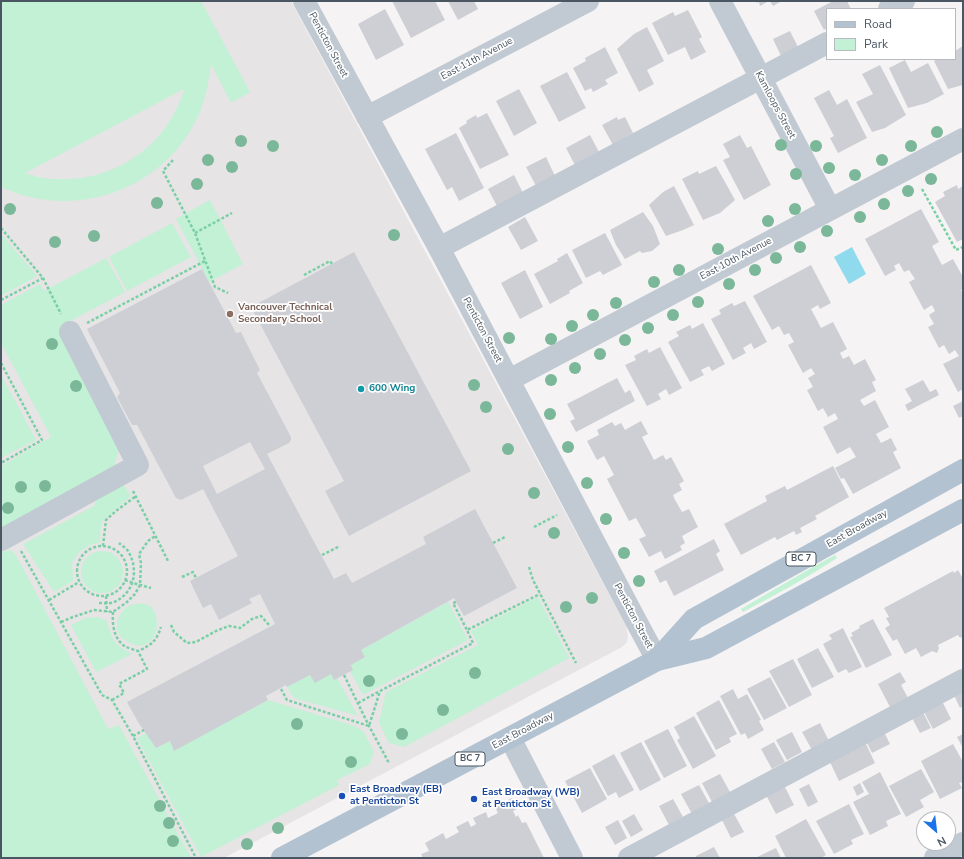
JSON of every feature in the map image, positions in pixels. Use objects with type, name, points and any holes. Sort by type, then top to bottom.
[{"type":"main road","name":"East Broadway","points":[[657,660],[694,619],[961,475]]},
{"type":"main road","name":"East Broadway","points":[[282,858],[657,660],[706,648],[963,510]]},
{"type":"street","name":"Penticton Street","points":[[304,1],[439,248],[628,608],[657,660]]},
{"type":"street","name":"East 11th Avenue","points":[[367,117],[588,1]]},
{"type":"street","name":"Kamloops Street","points":[[720,1],[830,209]]},
{"type":"street","points":[[891,8],[904,1]]},
{"type":"street","points":[[439,248],[826,44]]},
{"type":"street","name":"East 10th Avenue","points":[[509,380],[963,138]]},
{"type":"street","points":[[6,538],[138,465],[70,332]]},
{"type":"street","points":[[629,858],[963,680]]},
{"type":"street","points":[[510,738],[572,858]]},
{"type":"street","points":[[935,858],[963,843]]},
{"type":"path","points":[[173,160],[163,171],[195,233],[215,287],[228,293]]},
{"type":"path","points":[[922,189],[956,250],[963,247]]},
{"type":"path","points":[[195,233],[232,213]]},
{"type":"path","points":[[1,228],[43,278],[70,332],[205,261]]},
{"type":"path","points":[[304,275],[330,261],[332,264]]},
{"type":"path","points":[[1,300],[43,278]]},
{"type":"path","points":[[1,364],[42,440],[1,463]]},
{"type":"path","points":[[123,473],[168,561]]},
{"type":"path","points":[[103,546],[106,520],[136,496]]},
{"type":"path","points":[[534,527],[557,515]]},
{"type":"path","points":[[61,622],[94,610],[113,612],[127,602],[135,594],[140,585],[141,563],[139,554],[148,541],[155,536]]},
{"type":"path","points":[[493,543],[506,537]]},
{"type":"path","points":[[6,538],[49,600],[102,695],[112,700],[133,736],[196,858]]},
{"type":"path","points":[[99,603],[114,602],[124,595],[134,577],[132,560],[127,550],[119,543]]},
{"type":"path","points":[[95,546],[111,547],[118,551],[126,565],[127,573],[125,580],[121,587],[115,592],[106,596],[91,594],[84,589],[79,582],[76,573],[77,564],[87,550],[95,546]]},
{"type":"path","points":[[322,555],[340,546]]},
{"type":"path","points":[[528,567],[533,580],[576,663]]},
{"type":"path","points":[[182,578],[192,572],[196,578]]},
{"type":"path","points":[[125,580],[151,588]]},
{"type":"path","points":[[49,600],[79,582]]},
{"type":"path","points":[[467,630],[540,594]]},
{"type":"path","points":[[106,596],[107,612]]},
{"type":"path","points":[[358,703],[473,643],[452,604],[456,602]]},
{"type":"path","points":[[113,612],[112,623],[115,636],[124,646],[138,651],[150,646],[158,636],[161,627]]},
{"type":"path","points":[[171,625],[174,632],[187,643],[196,642],[229,626],[240,628],[252,619],[261,616],[270,626]]},
{"type":"path","points":[[112,700],[124,693],[119,684],[147,669],[138,651]]},
{"type":"path","points":[[344,675],[389,763]]},
{"type":"path","points":[[281,689],[287,700],[370,726]]},
{"type":"path","points":[[370,726],[380,691]]},
{"type":"path","points":[[133,736],[144,730]]},
{"type":"shaded area","name":"Vancouver Technical Secondary School","points":[[1,1],[291,1],[626,626],[628,635],[627,642],[622,647],[224,858],[1,858]]},
{"type":"green space","points":[[1,1],[201,1],[250,92],[231,103],[211,64],[207,88],[200,112],[185,139],[166,161],[142,179],[116,192],[88,199],[59,201],[30,197],[1,187]],"holes":[[[184,89],[177,109],[166,127],[153,142],[137,156],[119,166],[100,174],[79,178],[50,179],[25,173]]]},
{"type":"green space","points":[[210,200],[243,264],[209,282],[176,219]]},
{"type":"green space","points":[[172,223],[191,257],[127,291],[109,257]]},
{"type":"green space","points":[[1,234],[37,276],[1,296]]},
{"type":"green space","points":[[106,258],[125,292],[61,326],[121,442],[114,467],[1,528],[1,466],[51,437],[1,343],[1,305],[40,284],[44,291]]},
{"type":"green space","points":[[1,375],[36,440],[1,458]]},
{"type":"green space","points":[[123,484],[131,496],[101,522],[100,542],[90,545],[79,552],[72,563],[73,581],[54,592],[23,544],[94,506],[98,496]]},
{"type":"green space","points":[[11,550],[16,555],[108,729],[119,725],[191,858],[1,858],[1,552]]},
{"type":"green space","points":[[98,551],[106,551],[117,557],[123,568],[123,576],[117,587],[106,593],[98,593],[87,587],[81,576],[81,568],[87,557]]},
{"type":"green space","points":[[835,555],[837,558],[779,593],[743,612],[741,609],[799,575]]},
{"type":"green space","points":[[538,597],[569,658],[404,747],[389,743],[379,723],[386,692],[478,645],[471,631]]},
{"type":"green space","points":[[448,602],[468,640],[363,695],[350,671],[353,669],[351,665],[365,657],[361,650]]},
{"type":"green space","points":[[140,603],[146,604],[152,609],[156,615],[157,624],[156,632],[152,639],[146,644],[139,646],[129,643],[120,636],[117,623],[118,618],[127,607]]},
{"type":"green space","points":[[98,617],[107,621],[113,638],[117,644],[132,654],[96,672],[71,625],[85,618]]},
{"type":"green space","points":[[331,674],[334,680],[337,678],[358,716],[294,698],[287,687],[310,675]]},
{"type":"green space","points":[[268,700],[355,726],[364,732],[374,752],[370,764],[337,780],[339,785],[201,857],[137,738],[146,733],[156,748],[170,741],[175,750]]},
{"type":"water","points":[[852,247],[866,274],[849,284],[834,257]]},
{"type":"building","points":[[392,1],[435,1],[445,20],[411,38]]},
{"type":"building","points":[[448,1],[474,1],[478,9],[458,20]]},
{"type":"building","points":[[756,1],[767,2],[760,6],[759,2],[757,3]]},
{"type":"building","points":[[770,1],[782,1],[773,6]]},
{"type":"building","points":[[833,1],[847,1],[850,8],[826,8],[826,29],[824,30],[814,11]]},
{"type":"building","points":[[385,9],[404,45],[376,60],[358,24]]},
{"type":"building","points":[[688,10],[702,37],[699,39],[706,52],[691,60],[685,47],[668,55],[652,23],[673,12],[675,16]]},
{"type":"building","points":[[647,27],[664,61],[647,70],[654,84],[639,92],[617,49],[634,34]]},
{"type":"building","points":[[790,31],[798,47],[781,56],[773,39]]},
{"type":"building","points":[[963,46],[963,85],[948,89],[934,61],[956,60],[956,50]]},
{"type":"building","points":[[605,47],[618,73],[605,80],[608,84],[593,92],[591,88],[585,91],[573,68],[586,61],[585,58]]},
{"type":"building","points":[[905,60],[911,72],[928,63],[944,94],[927,103],[908,108],[889,68]]},
{"type":"building","points":[[880,65],[906,115],[885,128],[872,132],[856,102],[873,94],[862,74]]},
{"type":"building","points":[[567,72],[586,108],[559,122],[540,86]]},
{"type":"building","points":[[519,89],[537,123],[514,136],[496,101]]},
{"type":"building","points":[[829,90],[837,105],[847,99],[867,138],[838,153],[830,138],[834,136],[814,98]]},
{"type":"building","points":[[487,113],[509,155],[480,169],[459,128],[467,123],[466,121],[476,115],[477,118]]},
{"type":"building","points":[[617,117],[618,120],[625,117],[633,133],[613,145],[602,125]]},
{"type":"building","points":[[456,133],[484,188],[459,201],[452,187],[447,190],[425,149]]},
{"type":"building","points":[[590,135],[600,154],[576,167],[566,148]]},
{"type":"building","points":[[740,135],[747,148],[751,146],[771,185],[744,200],[723,160],[730,157],[723,144]]},
{"type":"building","points":[[546,157],[555,176],[536,186],[526,167]]},
{"type":"building","points":[[716,166],[735,200],[720,213],[703,220],[682,179],[698,171],[699,174]]},
{"type":"building","points":[[514,175],[524,195],[498,208],[488,189]]},
{"type":"building","points":[[957,185],[958,189],[963,186],[963,239],[957,242],[935,202],[945,196],[943,192]]},
{"type":"building","points":[[674,186],[694,225],[666,236],[649,205],[663,192]]},
{"type":"building","points":[[921,209],[939,242],[932,246],[942,265],[953,259],[963,277],[963,289],[961,290],[963,294],[963,389],[958,392],[943,364],[959,356],[955,350],[949,354],[944,345],[939,348],[928,327],[934,324],[929,315],[935,311],[932,305],[924,310],[909,282],[915,279],[909,270],[904,272],[899,263],[894,266],[896,270],[885,276],[865,239]]},
{"type":"building","points":[[643,212],[653,226],[660,244],[652,251],[642,253],[640,251],[625,259],[616,245],[610,230]]},
{"type":"building","points":[[525,217],[538,241],[521,250],[508,227]]},
{"type":"building","points":[[605,233],[622,265],[603,275],[600,271],[586,278],[572,250]]},
{"type":"building","name":"600 Wing","points":[[354,252],[471,471],[349,536],[325,491],[344,481],[251,307]]},
{"type":"building","points":[[567,253],[583,283],[569,291],[570,293],[550,304],[534,274],[558,261],[557,259]]},
{"type":"building","points":[[811,265],[831,303],[820,309],[818,305],[811,309],[821,328],[833,322],[847,349],[840,353],[843,359],[849,356],[854,365],[865,359],[876,380],[872,382],[876,391],[860,400],[864,406],[875,400],[889,427],[876,434],[881,443],[891,438],[897,450],[893,452],[901,468],[853,494],[844,478],[841,479],[835,468],[856,457],[850,447],[837,454],[823,427],[838,419],[835,413],[828,417],[823,408],[818,411],[807,390],[813,387],[808,378],[815,374],[811,368],[803,373],[788,345],[794,342],[789,333],[784,335],[779,326],[772,330],[753,296]]},
{"type":"building","points":[[202,269],[236,333],[241,332],[260,370],[257,373],[291,437],[289,443],[267,454],[334,579],[346,573],[352,583],[426,544],[423,537],[475,509],[517,588],[464,616],[454,598],[361,650],[365,657],[351,665],[353,670],[334,680],[331,674],[315,683],[310,675],[287,687],[286,685],[266,696],[268,700],[174,751],[170,741],[156,748],[138,722],[127,702],[275,624],[260,594],[249,599],[252,603],[219,620],[211,604],[203,608],[190,581],[238,556],[203,489],[181,500],[176,498],[137,425],[132,425],[117,397],[120,393],[87,329]],"holes":[[[250,442],[265,469],[217,494],[203,466]]]},
{"type":"building","points":[[525,270],[543,307],[520,319],[501,283]]},
{"type":"building","points":[[745,301],[767,342],[754,349],[751,343],[743,348],[746,353],[733,360],[711,319],[721,314],[719,310],[732,303],[734,306]]},
{"type":"building","points":[[703,323],[725,364],[712,371],[709,366],[701,370],[704,375],[690,382],[668,342],[679,336],[676,332],[690,325],[692,329]]},
{"type":"building","points":[[660,347],[682,388],[669,395],[666,389],[658,394],[661,399],[647,406],[625,365],[636,360],[634,356],[647,349],[649,353]]},
{"type":"building","points":[[617,378],[625,393],[630,390],[635,401],[576,432],[570,421],[575,419],[567,404]]},
{"type":"building","points":[[923,380],[930,392],[936,389],[939,395],[908,411],[905,405],[912,401],[905,389]]},
{"type":"building","points":[[963,401],[963,416],[959,418],[953,406]]},
{"type":"building","points":[[641,421],[648,434],[642,437],[654,460],[663,455],[666,460],[671,457],[684,481],[679,484],[682,490],[673,495],[682,512],[689,509],[698,527],[682,536],[685,543],[680,546],[682,550],[665,559],[661,551],[649,557],[639,539],[646,536],[636,518],[629,521],[607,479],[614,475],[604,456],[597,460],[587,441],[599,435],[597,430],[612,422],[615,426],[621,423],[625,430]]},
{"type":"building","points":[[833,466],[849,497],[815,516],[817,519],[800,528],[802,532],[796,535],[794,531],[777,540],[775,537],[741,555],[724,524],[767,501],[765,496],[785,486],[787,490]]},
{"type":"building","points":[[714,539],[720,551],[716,554],[724,570],[674,596],[666,580],[660,583],[654,571]]},
{"type":"building","points":[[958,570],[963,579],[963,638],[959,637],[958,635],[938,645],[939,648],[937,653],[932,651],[921,657],[916,648],[905,654],[897,639],[893,641],[885,628],[890,625],[886,618],[889,617],[884,608],[953,571],[954,573]]},
{"type":"building","points":[[873,619],[892,655],[866,668],[850,637],[853,636],[851,633],[860,628],[859,626]]},
{"type":"building","points":[[843,628],[862,667],[849,673],[846,669],[838,673],[823,644],[832,639],[829,635]]},
{"type":"building","points":[[818,648],[834,677],[812,688],[797,659]]},
{"type":"building","points":[[793,659],[812,695],[789,707],[769,671]]},
{"type":"building","points":[[900,672],[906,682],[901,685],[908,698],[890,707],[878,684]]},
{"type":"building","points":[[770,677],[787,708],[764,720],[747,689]]},
{"type":"building","points":[[733,689],[738,699],[747,694],[761,720],[759,721],[764,730],[748,739],[745,733],[741,735],[720,696]]},
{"type":"building","points":[[963,690],[963,706],[960,708],[954,695]]},
{"type":"building","points":[[719,700],[737,734],[729,738],[731,742],[716,750],[696,713]]},
{"type":"building","points":[[942,701],[951,719],[933,729],[923,710]]},
{"type":"building","points":[[923,712],[931,728],[920,733],[912,718]]},
{"type":"building","points":[[694,716],[716,756],[693,769],[677,740],[680,738],[674,727]]},
{"type":"building","points":[[820,723],[829,741],[812,750],[802,732]]},
{"type":"building","points":[[668,729],[687,766],[664,778],[644,741]]},
{"type":"building","points":[[792,732],[802,752],[787,760],[776,740]]},
{"type":"building","points":[[884,732],[890,744],[872,753],[866,741]]},
{"type":"building","points":[[963,734],[963,748],[957,737]]},
{"type":"building","points":[[641,742],[661,780],[640,791],[620,753]]},
{"type":"building","points":[[774,742],[785,762],[772,769],[761,749]]},
{"type":"building","points":[[865,742],[875,763],[839,781],[829,760]]},
{"type":"building","points":[[953,744],[963,762],[963,782],[959,783],[962,788],[940,799],[921,761]]},
{"type":"building","points":[[614,754],[634,790],[619,798],[616,792],[608,796],[592,766]]},
{"type":"building","points":[[590,768],[607,799],[582,813],[565,781]]},
{"type":"building","points":[[921,769],[934,792],[920,800],[924,807],[906,817],[889,786]]},
{"type":"building","points":[[880,772],[901,814],[886,821],[888,826],[870,835],[853,802],[869,794],[862,782]]},
{"type":"building","points":[[720,774],[730,792],[712,802],[702,783]]},
{"type":"building","points":[[860,783],[864,792],[857,796],[853,787]]},
{"type":"building","points":[[809,784],[818,802],[808,807],[799,789]]},
{"type":"building","points":[[699,785],[710,805],[692,814],[681,794]]},
{"type":"building","points":[[784,785],[794,805],[776,814],[766,795]]},
{"type":"building","points":[[512,798],[517,809],[513,811],[516,817],[518,815],[522,823],[526,822],[544,858],[423,858],[421,854],[429,851],[425,843],[443,833],[446,839],[459,832],[456,827],[468,821],[471,827],[476,824],[473,818],[486,812],[488,818],[498,813],[495,807]]},
{"type":"building","points":[[673,799],[683,817],[669,825],[659,806]]},
{"type":"building","points":[[849,804],[864,834],[851,840],[853,844],[834,854],[816,821]]},
{"type":"building","points":[[733,812],[744,832],[731,838],[721,818]]},
{"type":"building","points":[[634,814],[643,830],[631,837],[622,821]]},
{"type":"building","points":[[806,819],[826,855],[821,858],[786,858],[775,836]]},
{"type":"building","points":[[618,820],[627,838],[615,845],[605,827]]},
{"type":"building","points":[[714,847],[720,858],[696,858],[696,856]]},
{"type":"building","points":[[776,848],[781,858],[755,858]]},
{"type":"place","name":"Vancouver Technical Secondary School","points":[[230,314]]},
{"type":"place","name":"600 Wing","points":[[361,389]]},
{"type":"place","name":"East Broadway (EB) at Penticton St","points":[[342,796]]},
{"type":"place","name":"East Broadway (WB) at Penticton St","points":[[474,799]]}]
